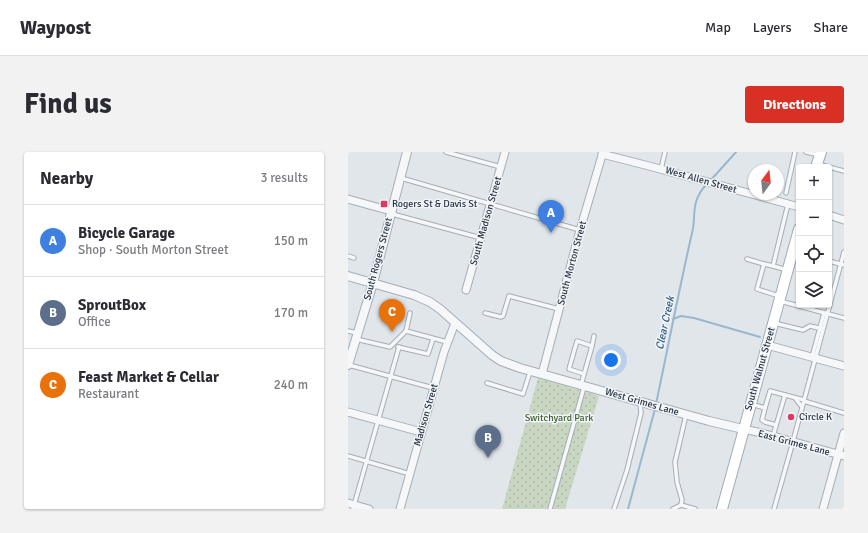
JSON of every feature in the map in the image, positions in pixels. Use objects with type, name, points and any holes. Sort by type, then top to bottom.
[{"type":"main road","name":"South Walnut Street","points":[[722,509],[787,270],[795,254],[798,236]]},
{"type":"street","name":"South Rogers Street","points":[[348,365],[373,283],[407,152]]},
{"type":"street","name":"South Madison Street","points":[[466,290],[505,152]]},
{"type":"street","name":"West Allen Street","points":[[603,153],[796,206]]},
{"type":"street","name":"South Morton Street","points":[[542,374],[580,230],[603,153]]},
{"type":"street","points":[[348,200],[391,212]]},
{"type":"street","points":[[832,217],[844,220]]},
{"type":"street","name":"West Grimes Lane","points":[[348,276],[414,295],[430,302],[492,356],[501,361],[530,371],[686,415],[744,429]]},
{"type":"street","name":"Madison Street","points":[[400,509],[433,388],[447,342],[455,323]]},
{"type":"street","points":[[767,345],[844,366]]},
{"type":"street","points":[[348,412],[421,432]]},
{"type":"street","name":"East Grimes Lane","points":[[744,429],[841,456]]},
{"type":"street","points":[[823,509],[841,456],[844,433]]},
{"type":"street","points":[[352,506],[369,509]]},
{"type":"lane","points":[[446,152],[501,166]]},
{"type":"lane","points":[[661,169],[665,152]]},
{"type":"lane","points":[[786,193],[795,152]]},
{"type":"lane","points":[[806,152],[819,160],[844,171]]},
{"type":"lane","points":[[400,177],[580,230]]},
{"type":"lane","points":[[772,266],[788,204]]},
{"type":"lane","points":[[391,212],[396,215],[481,238]]},
{"type":"lane","points":[[774,509],[804,400],[821,329],[842,265],[844,252]]},
{"type":"lane","points":[[348,256],[354,258]]},
{"type":"lane","points":[[747,259],[787,270]]},
{"type":"lane","points":[[832,262],[842,265]]},
{"type":"lane","points":[[764,264],[757,289],[779,298],[844,318]]},
{"type":"lane","points":[[485,313],[501,317],[503,316],[509,296],[559,310]]},
{"type":"lane","points":[[393,345],[406,331],[410,313]]},
{"type":"lane","points":[[773,322],[803,330],[810,326],[821,329]]},
{"type":"lane","points":[[348,331],[356,336],[390,347],[393,345],[428,354],[433,339]]},
{"type":"lane","points":[[406,331],[447,342]]},
{"type":"lane","points":[[550,509],[583,385],[584,374],[594,336]]},
{"type":"lane","points":[[584,374],[568,369],[576,341],[592,346]]},
{"type":"lane","points":[[352,506],[367,461],[399,347]]},
{"type":"lane","points":[[348,365],[433,388]]},
{"type":"lane","points":[[486,383],[523,394],[530,371]]},
{"type":"lane","points":[[776,425],[762,420],[770,398],[770,391],[844,413]]},
{"type":"lane","points":[[773,436],[776,425],[776,417],[784,395]]},
{"type":"lane","points":[[795,398],[802,407]]},
{"type":"lane","points":[[614,509],[629,462],[644,403]]},
{"type":"lane","points":[[750,404],[767,406]]},
{"type":"lane","points":[[764,414],[768,415]]},
{"type":"lane","points":[[681,505],[682,500],[676,482],[675,462],[686,415]]},
{"type":"lane","points":[[348,456],[410,474]]},
{"type":"lane","points":[[673,509],[681,505],[694,509]]},
{"type":"green space","name":"Switchyard Park","points":[[538,378],[599,396],[565,509],[502,509]]},
{"type":"waterway","name":"Clear Creek","points":[[710,181],[736,152]]},
{"type":"waterway","name":"Clear Creek","points":[[656,404],[693,229],[695,206],[699,195],[707,184]]},
{"type":"waterway","points":[[673,319],[681,316],[694,318],[760,337]]},
{"type":"waterway","name":"Clear Creek","points":[[628,509],[655,409]]},
{"type":"place","name":"Rogers St & Davis St","points":[[384,204]]},
{"type":"place","name":"Bicycle Garage","points":[[551,233]]},
{"type":"place","name":"Feast Market & Cellar","points":[[392,332]]},
{"type":"place","name":"Circle K","points":[[791,417]]},
{"type":"place","name":"SproutBox","points":[[488,458]]}]
